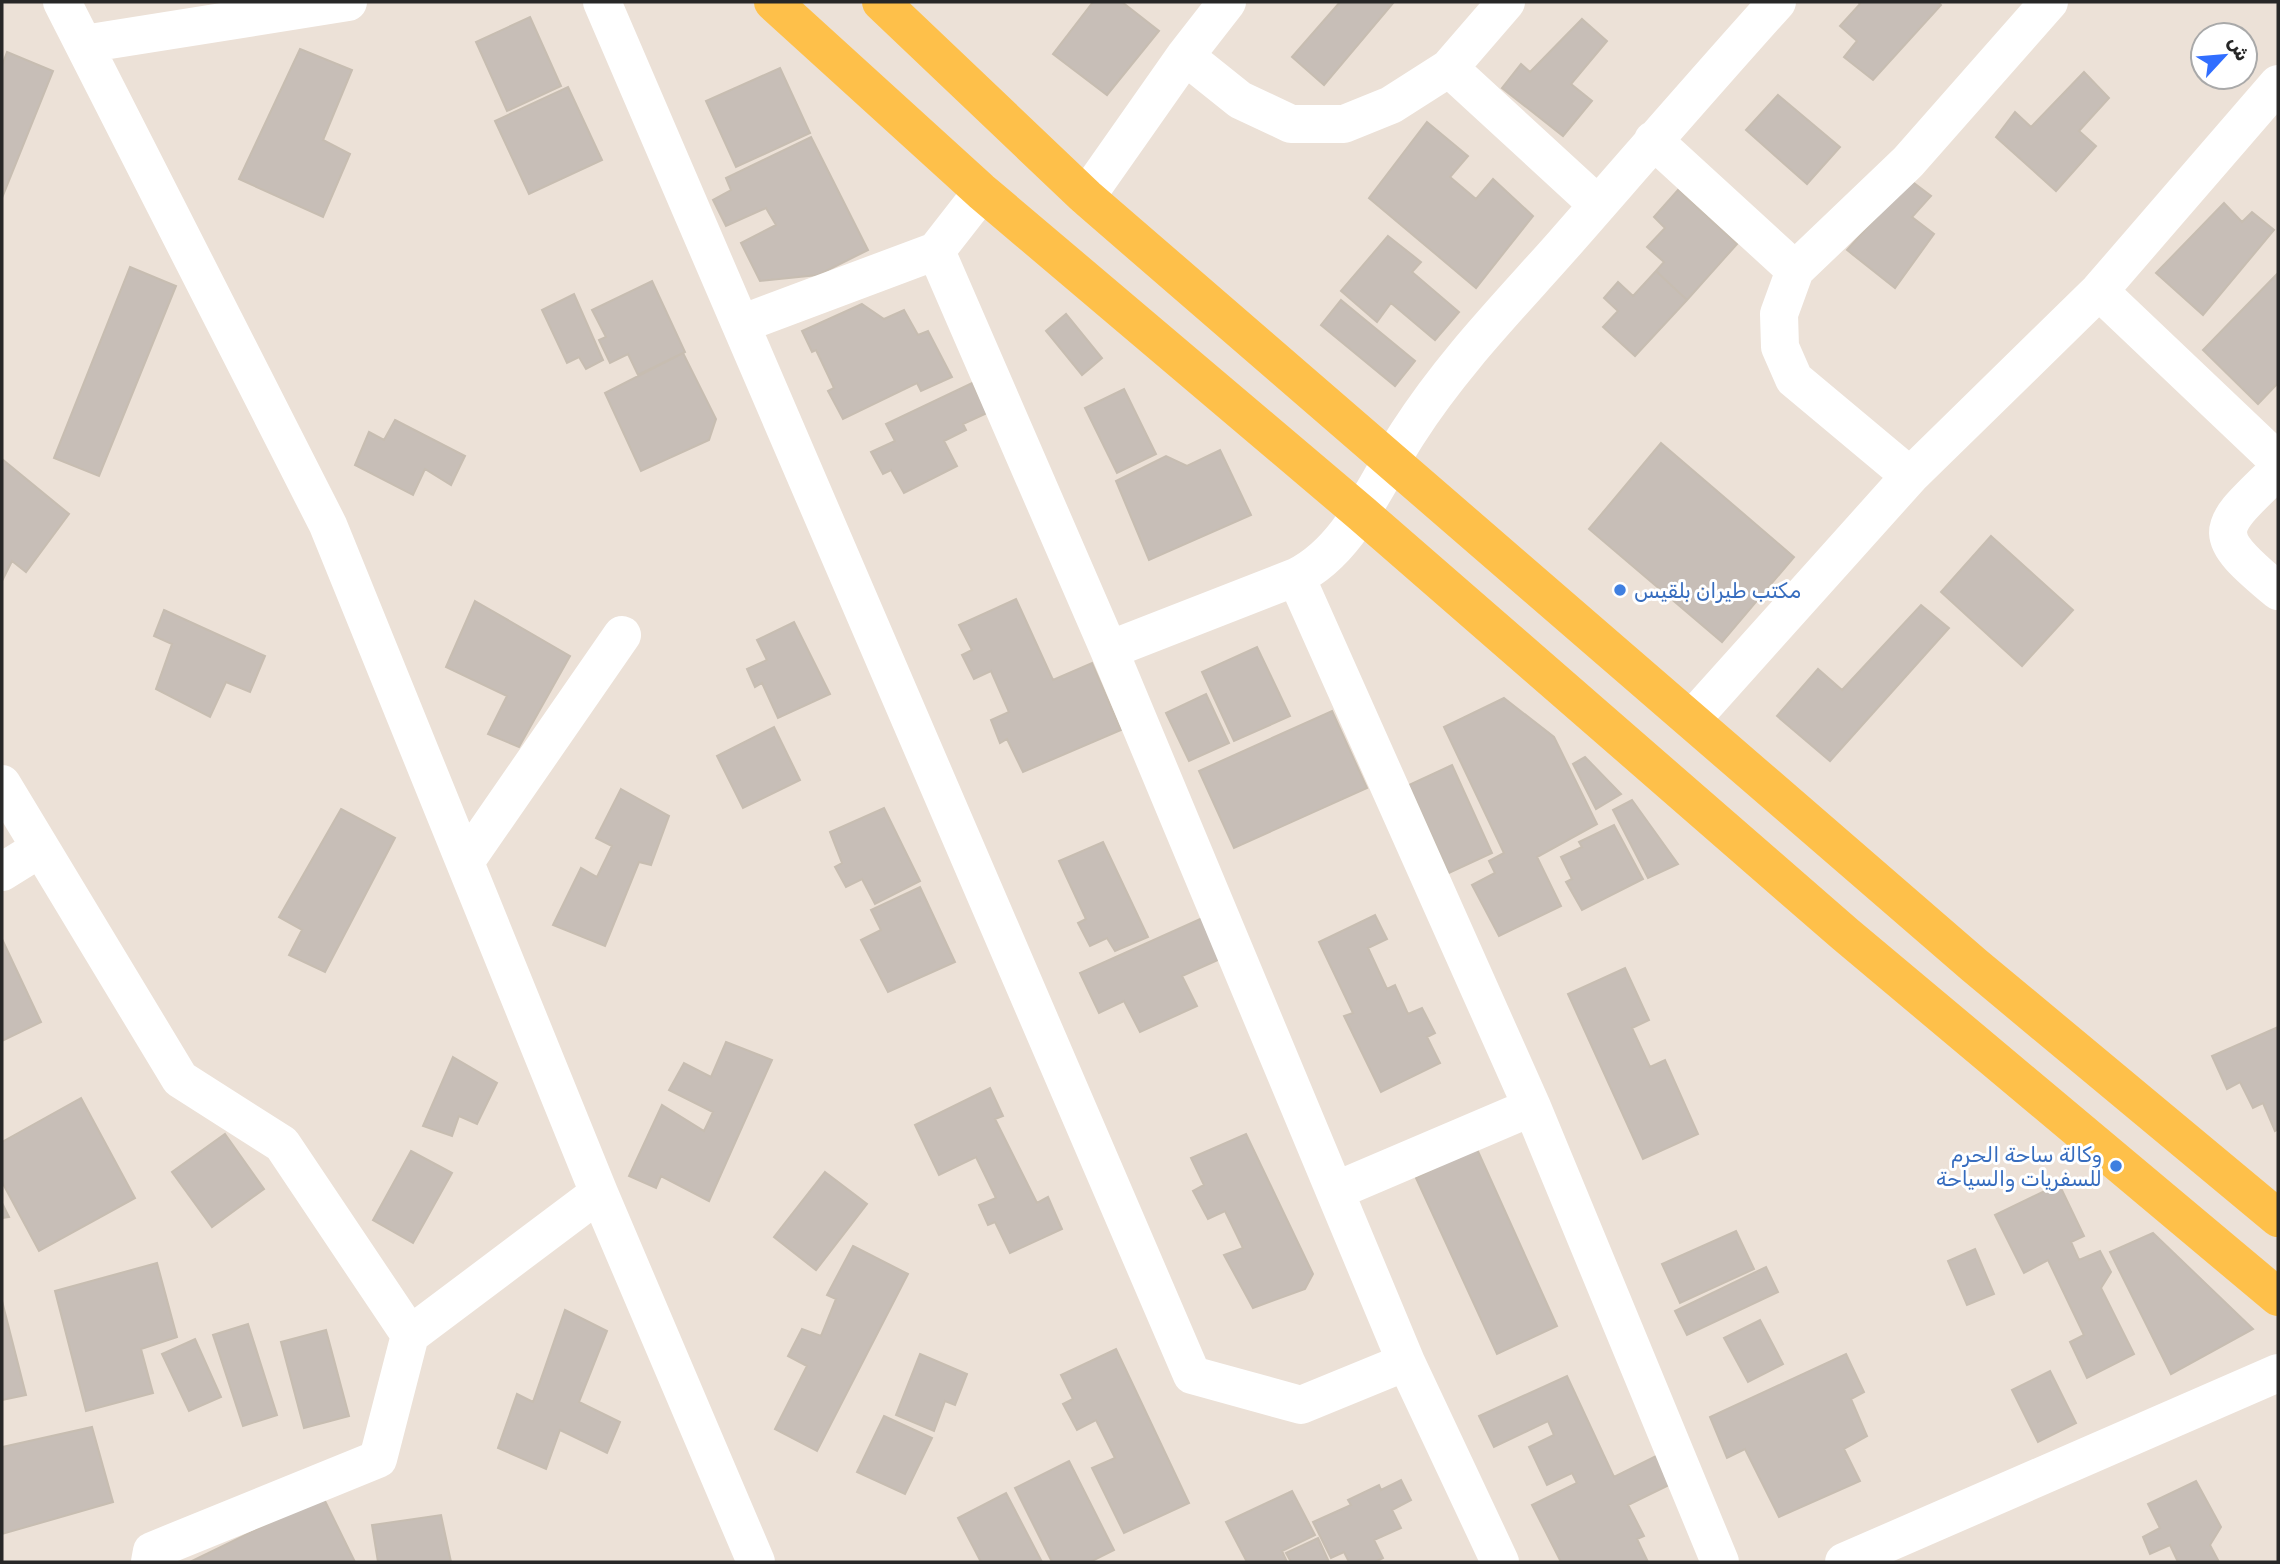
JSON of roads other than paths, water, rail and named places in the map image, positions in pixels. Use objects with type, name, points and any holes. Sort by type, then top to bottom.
[{"type":"main road","points":[[773,2],[982,192],[1361,513],[1845,934],[2278,1297]]},
{"type":"main road","points":[[881,2],[1086,197],[1974,965],[2278,1218]]},
{"type":"street","points":[[62,2],[328,525],[599,1193],[756,1562]]},
{"type":"street","points":[[84,44],[348,2]]},
{"type":"street","points":[[602,2],[1192,1375],[1301,1405],[1406,1362]]},
{"type":"street","points":[[1086,197],[1185,56],[1227,2]]},
{"type":"street","points":[[1185,56],[1240,100],[1291,124],[1344,124],[1391,105],[1449,68],[1506,2]]},
{"type":"street","points":[[1109,650],[1296,577],[1326,558],[1361,513],[1391,460],[1449,374],[1777,2]]},
{"type":"street","points":[[1910,476],[1794,379],[1780,347],[1779,314],[1795,270],[1908,162],[2049,2]]},
{"type":"street","points":[[1449,68],[1598,205]]},
{"type":"street","points":[[1692,719],[1910,476],[2098,291],[2273,103]]},
{"type":"street","points":[[1653,140],[1795,270]]},
{"type":"street","points":[[741,324],[936,251],[982,192]]},
{"type":"street","points":[[936,251],[1109,650],[1406,1362],[1500,1562]]},
{"type":"street","points":[[2098,291],[2278,461]]},
{"type":"street","points":[[2278,470],[2237,509],[2229,521],[2228,539],[2242,561],[2278,591]]},
{"type":"street","points":[[1296,577],[1532,1107],[1720,1562]]},
{"type":"street","points":[[465,862],[622,635]]},
{"type":"street","points":[[2,785],[180,1079],[282,1144],[410,1335]]},
{"type":"street","points":[[2,872],[39,849]]},
{"type":"street","points":[[1335,1191],[1532,1107]]},
{"type":"street","points":[[150,1562],[152,1551],[378,1460],[410,1335],[599,1193]]},
{"type":"street","points":[[1844,1562],[2278,1373]]},
{"type":"place","name":"مكتب طيران بلقيس","points":[[1620,590]]},
{"type":"place","name":"وكالة ساحة الحرم للسفريات والسياحة","points":[[2116,1166]]}]
